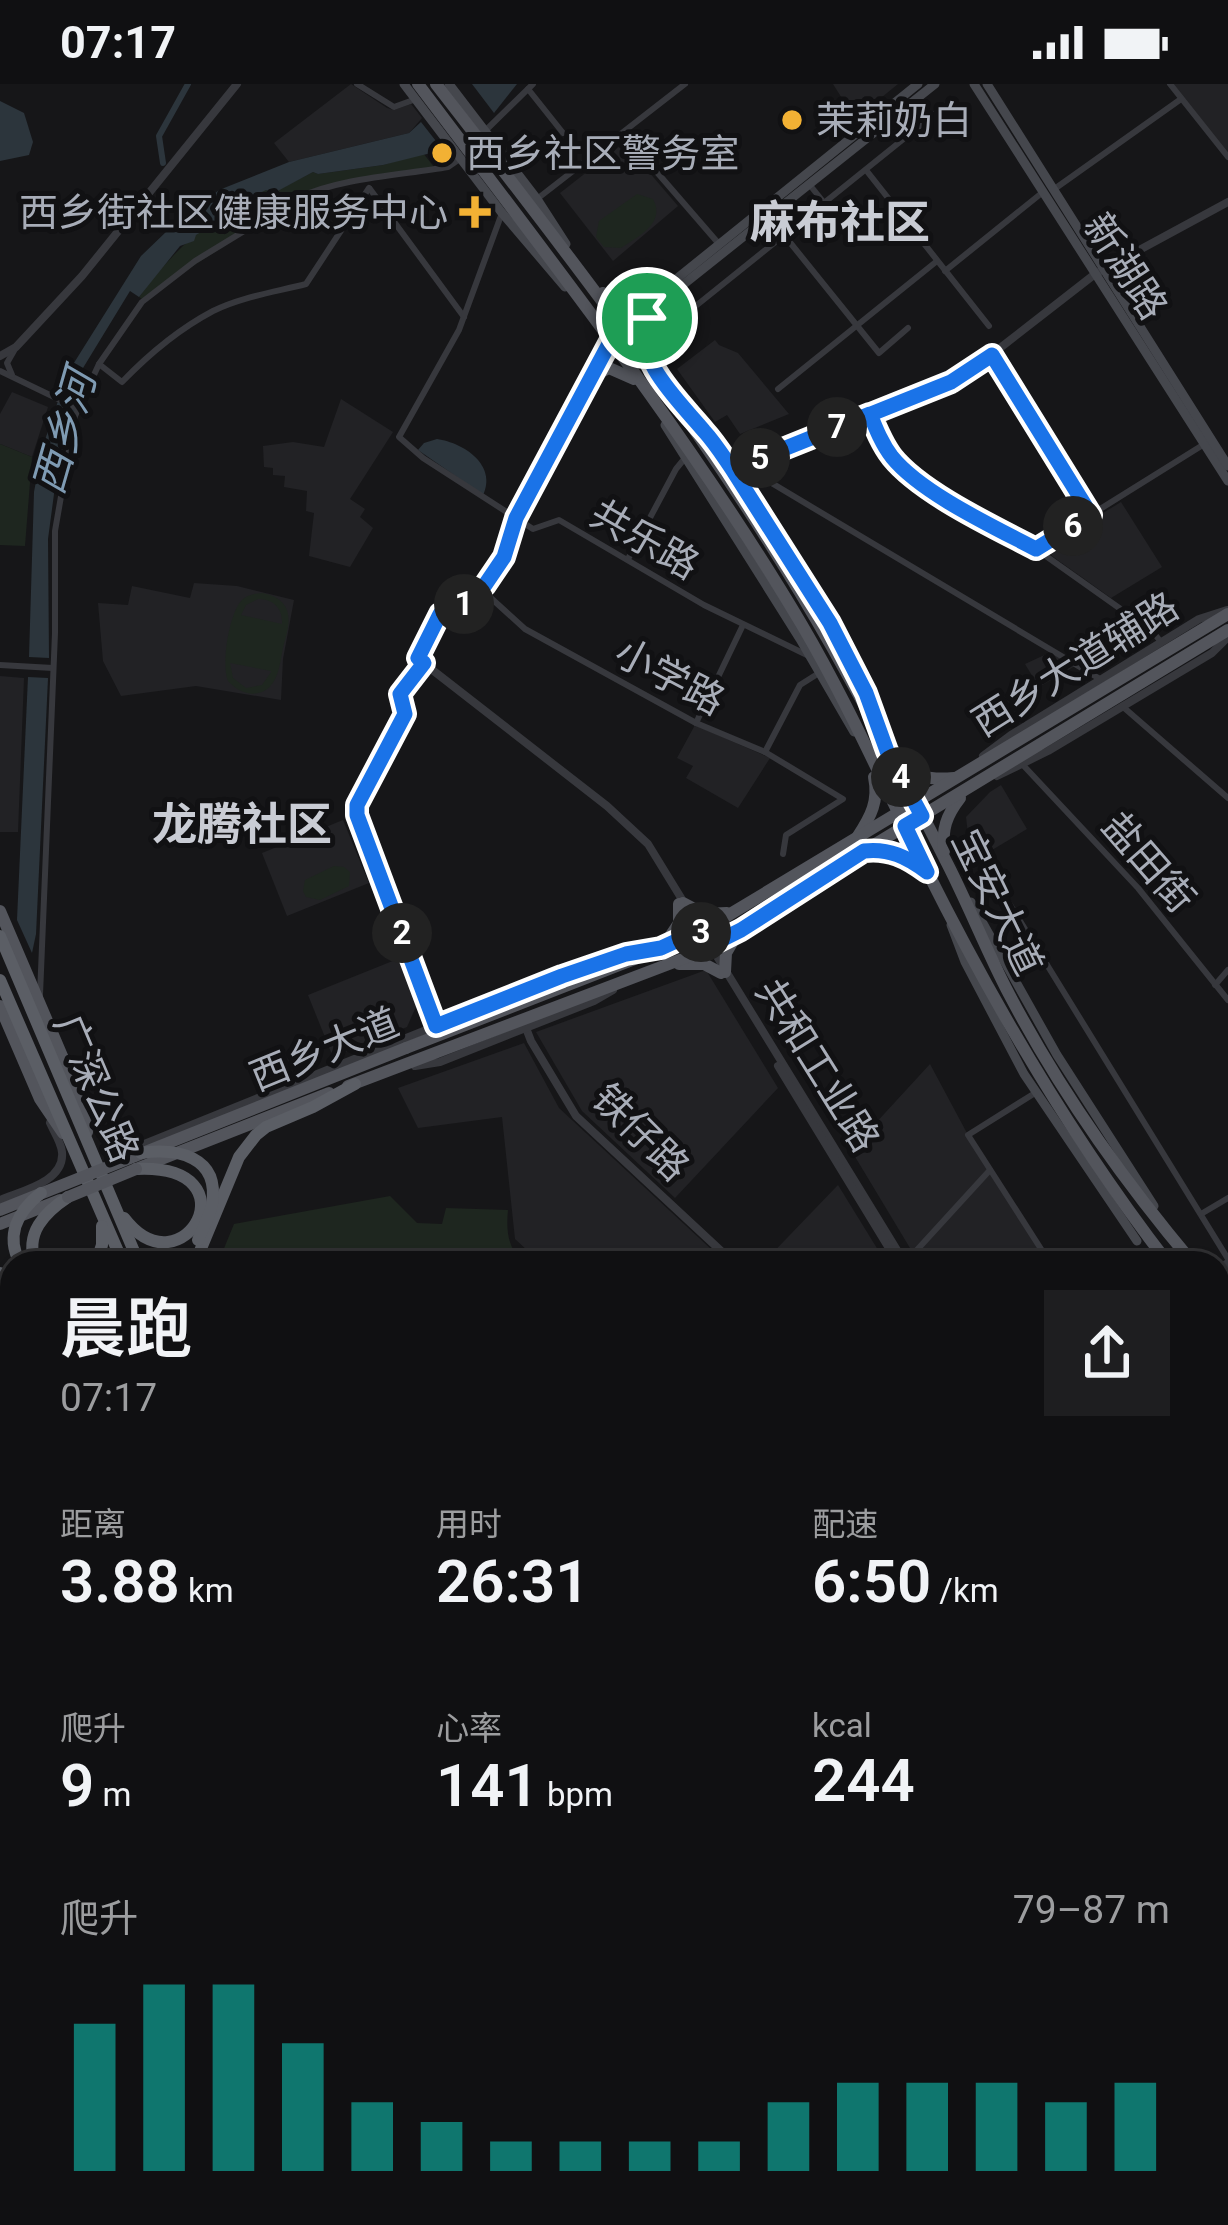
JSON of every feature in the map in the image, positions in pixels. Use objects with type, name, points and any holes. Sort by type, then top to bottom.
[{"type":"highway","name":"广深公路","points":[[0,936],[118,1251]]},
{"type":"highway","name":"广深公路","points":[[0,980],[134,1251]]},
{"type":"highway","points":[[197,1251],[246,1145],[266,1126],[355,1084]]},
{"type":"highway","points":[[141,1153],[181,1152],[206,1171],[212,1202],[195,1251]]},
{"type":"highway","points":[[112,1201],[138,1232],[164,1242],[180,1239],[193,1229],[201,1216],[200,1198],[192,1183],[164,1169],[136,1169]]},
{"type":"highway","points":[[14,1251],[14,1229],[27,1205],[41,1193]]},
{"type":"highway","points":[[32,1251],[36,1229],[46,1214],[68,1197]]},
{"type":"highway","points":[[98,1207],[103,1235],[99,1251]]},
{"type":"main road","points":[[404,84],[418,89]]},
{"type":"main road","name":"宝安大道","points":[[436,84],[473,124],[662,383],[813,615],[1042,1052],[1114,1165],[1183,1251]]},
{"type":"main road","points":[[918,84],[718,244],[655,301],[643,334],[662,383],[737,467],[830,623],[866,693],[887,751],[917,776],[963,783],[944,825],[947,864]]},
{"type":"main road","points":[[610,342],[622,327],[935,84]]},
{"type":"main road","name":"新湖路","points":[[977,85],[1208,442],[1228,481]]},
{"type":"main road","name":"宝安大道","points":[[418,89],[446,94]]},
{"type":"main road","name":"宝安大道","points":[[446,94],[453,139],[686,442],[802,626],[1028,1058],[1112,1190],[1159,1251]]},
{"type":"main road","points":[[473,124],[485,131],[537,199],[589,281],[623,304],[655,301]]},
{"type":"main road","points":[[453,139],[461,158],[502,213],[596,323]]},
{"type":"main road","points":[[593,376],[609,368],[643,386],[870,758],[877,796],[857,838]]},
{"type":"main road","name":"新湖路","points":[[1208,442],[1228,466]]},
{"type":"main road","name":"西乡大道","points":[[0,1210],[698,931],[857,838],[919,810],[1228,611]]},
{"type":"main road","name":"西乡大道","points":[[963,783],[1228,634]]},
{"type":"main road","name":"西乡大道","points":[[0,1224],[707,947],[864,851],[902,820]]},
{"type":"main road","points":[[864,851],[895,853],[927,872]]},
{"type":"main road","points":[[661,948],[679,923],[681,903],[704,914],[734,911]]},
{"type":"main road","points":[[0,911],[80,1098],[84,1153]]},
{"type":"main road","points":[[950,914],[965,962],[1036,1093],[1137,1241]]},
{"type":"main road","points":[[666,965],[704,964],[723,973],[726,953],[741,930]]},
{"type":"main road","points":[[0,1007],[40,1099],[84,1153]]},
{"type":"main road","points":[[426,1040],[436,1026]]},
{"type":"street","points":[[14,377],[8,363],[16,347],[82,276],[237,84]]},
{"type":"street","points":[[357,84],[394,106],[418,89]]},
{"type":"street","points":[[537,199],[685,84]]},
{"type":"street","points":[[1169,84],[1228,157]]},
{"type":"street","points":[[485,131],[530,86],[562,133]]},
{"type":"street","points":[[945,271],[1048,191],[1181,99]]},
{"type":"street","points":[[692,308],[952,100]]},
{"type":"street","points":[[835,104],[854,135]]},
{"type":"street","points":[[623,132],[718,244]]},
{"type":"street","points":[[40,1004],[56,531],[77,412],[99,364],[142,302],[195,261],[306,194],[448,167],[461,158]]},
{"type":"street","points":[[866,170],[989,326]]},
{"type":"street","points":[[99,364],[122,382],[145,358],[214,310],[306,284],[368,184]]},
{"type":"street","points":[[368,184],[464,316]]},
{"type":"street","points":[[809,184],[825,204]]},
{"type":"street","points":[[737,467],[951,382],[1099,271],[1228,202]]},
{"type":"street","points":[[464,316],[502,213]]},
{"type":"street","points":[[784,235],[879,352],[908,328]]},
{"type":"street","points":[[778,388],[938,261]]},
{"type":"street","name":"共乐路","points":[[464,316],[400,437],[423,458],[532,529],[559,520],[742,625],[810,656]]},
{"type":"street","points":[[436,1026],[357,811],[359,799],[405,714],[400,694],[440,614],[459,608],[481,589],[504,557],[516,518],[610,342]]},
{"type":"street","points":[[0,356],[16,347]]},
{"type":"street","points":[[992,355],[1091,515]]},
{"type":"street","points":[[0,371],[77,412]]},
{"type":"street","points":[[870,414],[889,454],[905,470],[1036,549],[1154,632],[1161,642]]},
{"type":"street","points":[[1036,549],[1208,442]]},
{"type":"street","points":[[628,560],[685,458]]},
{"type":"street","points":[[737,467],[1100,679]]},
{"type":"street","name":"小学路","points":[[481,589],[525,629],[695,723],[765,752],[843,799],[786,836],[783,854]]},
{"type":"street","name":"西乡大道辅路","points":[[963,783],[1011,735],[1199,619],[1228,611]]},
{"type":"street","points":[[695,723],[742,625]]},
{"type":"street","name":"西乡大道辅路","points":[[963,783],[1023,765],[1212,652],[1228,634]]},
{"type":"street","name":"共和工业路","points":[[421,660],[607,806],[641,839],[896,1251]]},
{"type":"street","points":[[0,665],[51,668]]},
{"type":"street","points":[[765,752],[800,685],[819,673]]},
{"type":"street","points":[[1122,706],[1228,798]]},
{"type":"street","name":"盐田街","points":[[1023,765],[1138,888],[1228,1000]]},
{"type":"street","points":[[977,851],[1221,1251]]},
{"type":"street","points":[[80,1098],[107,1144],[126,1150],[626,954],[661,948]]},
{"type":"street","points":[[24,967],[32,970],[40,965]]},
{"type":"street","points":[[1215,985],[1228,970]]},
{"type":"street","points":[[390,1070],[440,1062],[594,1001],[627,980]]},
{"type":"street","name":"铁仔路","points":[[526,1028],[576,1116],[721,1251]]},
{"type":"street","points":[[1036,1093],[968,1135],[1042,1251]]},
{"type":"street","points":[[0,1200],[52,1177],[59,1168],[62,1149],[40,1099]]},
{"type":"street","points":[[914,1251],[990,1169]]},
{"type":"street","points":[[1201,1214],[1228,1198]]},
{"type":"shaded area","points":[[351,84],[387,108],[411,104],[422,118],[409,133],[289,162],[274,143]]},
{"type":"shaded area","points":[[833,84],[898,84],[855,119]]},
{"type":"shaded area","points":[[1170,84],[1228,84],[1228,157]]},
{"type":"shaded area","points":[[624,143],[678,206],[613,261],[560,193]]},
{"type":"shaded area","points":[[423,153],[434,167],[311,190],[139,297],[195,235],[266,189],[274,192],[313,172],[383,165]]},
{"type":"shaded area","points":[[637,194],[653,199],[653,222],[621,248],[604,247],[596,237],[599,221]]},
{"type":"shaded area","points":[[715,340],[738,353],[789,414],[740,434],[727,415],[715,422],[677,369]]},
{"type":"shaded area","points":[[12,392],[48,407],[32,457],[0,444],[0,414]]},
{"type":"shaded area","points":[[341,399],[393,432],[350,499],[365,509],[360,517],[373,528],[350,567],[309,556],[314,513],[306,511],[307,491],[284,487],[285,476],[273,475],[273,468],[264,467],[263,446],[293,442],[324,447]]},
{"type":"shaded area","points":[[0,444],[32,457],[25,546],[0,545]]},
{"type":"shaded area","points":[[1121,502],[1162,567],[1111,598],[1049,550]]},
{"type":"shaded area","points":[[194,583],[237,586],[294,600],[281,700],[196,686],[121,696],[103,661],[98,603],[128,605],[132,586],[190,598]]},
{"type":"shaded area","points":[[262,593],[282,602],[288,623],[276,677],[266,690],[254,694],[228,681],[226,652],[237,607],[247,597]],"holes":[[[258,599],[276,606],[282,624],[241,615],[246,605]],[[230,663],[271,671],[271,672],[262,685],[246,688],[233,678]]]},
{"type":"shaded area","points":[[1051,652],[1075,666],[1039,687],[1025,664]]},
{"type":"shaded area","points":[[0,676],[24,678],[18,832],[0,832]]},
{"type":"shaded area","points":[[695,725],[770,758],[738,808],[686,778],[693,766],[677,758]]},
{"type":"shaded area","points":[[1001,785],[1027,829],[982,856],[968,834],[966,817]]},
{"type":"shaded area","points":[[343,820],[369,883],[287,916],[262,853]]},
{"type":"shaded area","points":[[334,866],[350,872],[349,886],[320,900],[306,897],[305,880]]},
{"type":"shaded area","points":[[400,958],[418,1002],[407,1027],[333,1057],[308,995]]},
{"type":"shaded area","points":[[706,970],[778,1088],[675,1198],[582,1111],[536,1032]]},
{"type":"shaded area","points":[[524,1043],[559,1108],[713,1251],[528,1251],[515,1239],[502,1117],[418,1128],[398,1088]]},
{"type":"shaded area","points":[[930,1064],[968,1135],[1042,1251],[912,1251],[851,1150]]},
{"type":"shaded area","points":[[838,1185],[879,1251],[775,1251]]},
{"type":"shaded area","points":[[390,1196],[417,1223],[442,1224],[446,1208],[508,1210],[514,1251],[223,1251],[234,1224]]},
{"type":"water","points":[[472,84],[517,84],[494,113]]},
{"type":"water","points":[[0,101],[24,113],[33,142],[29,155],[0,161]]},
{"type":"water","name":"西乡河","points":[[421,122],[443,150],[383,165],[313,172],[274,193],[266,190],[239,203],[236,214],[218,226],[212,225],[180,246],[139,297],[130,291],[83,368],[58,464],[48,539],[49,658],[29,657],[34,492],[42,449],[67,374],[141,256],[219,190],[289,162],[409,133]]},
{"type":"water","points":[[437,439],[458,445],[482,465],[486,474],[483,495],[418,450]]},
{"type":"water","points":[[28,677],[48,678],[32,953],[17,920]]},
{"type":"waterway","points":[[163,163],[159,136],[188,84]]},
{"type":"place","name":"茉莉奶白","points":[[792,120]]},
{"type":"place","name":"西乡社区警务室","points":[[442,153]]},
{"type":"place","name":"西乡街社区健康服务中心","points":[[475,212]]},
{"type":"district","name":"麻布社区","points":[[840,222]]},
{"type":"district","name":"龙腾社区","points":[[242,824]]},
{"type":"route","points":[[647,318],[644,341],[662,383],[732,469],[741,466],[951,382],[992,355],[1091,515],[1036,549],[905,470],[889,454],[882,442],[870,414],[732,469],[830,623],[860,681],[887,751],[922,816],[905,826],[927,872],[895,853],[864,851],[709,946],[700,930],[661,948],[626,954],[562,976],[436,1026],[357,805],[405,714],[400,694],[424,663],[418,658],[440,614],[459,608],[485,585],[504,557],[516,518],[610,342],[658,304],[647,318]]}]
